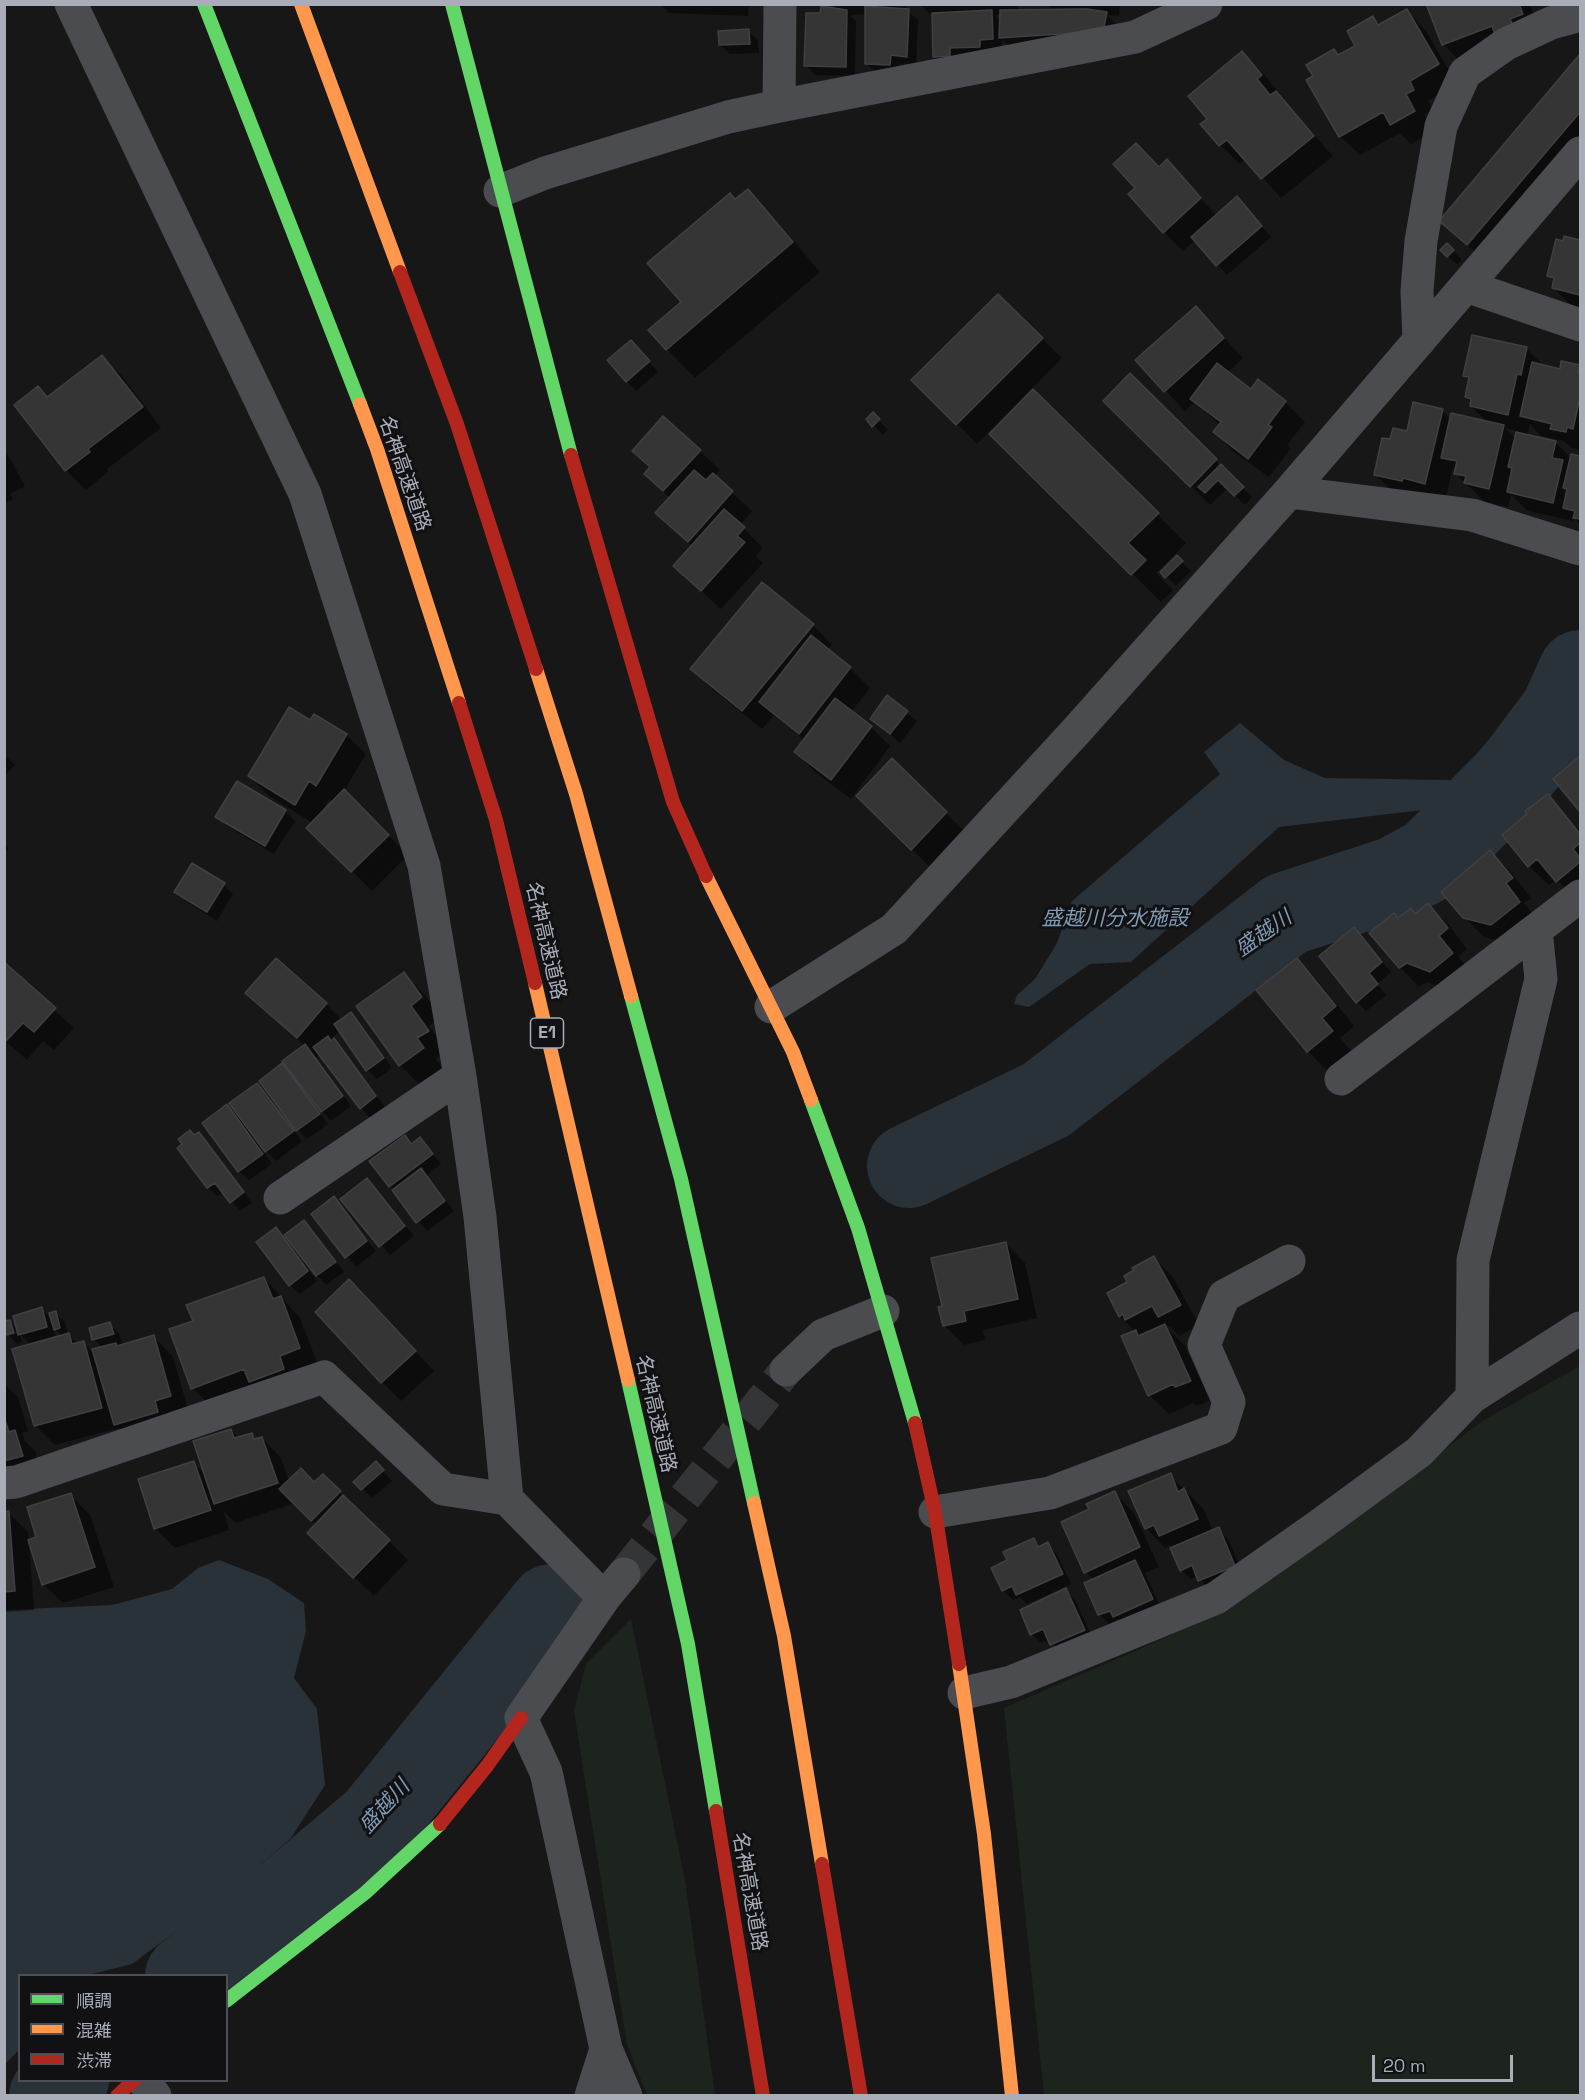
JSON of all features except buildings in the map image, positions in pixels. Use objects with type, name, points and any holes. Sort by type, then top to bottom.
[{"type":"main road","name":"名神高速道路","points":[[204,4],[377,449],[496,820],[589,1209],[688,1644],[764,2096]]},
{"type":"main road","points":[[301,4],[460,436],[576,794],[681,1179],[784,1636],[861,2096]]},
{"type":"main road","points":[[452,4],[582,498],[673,802],[700,865],[793,1052],[858,1228],[911,1407],[935,1512],[964,1693],[984,1834],[1012,2096]]},
{"type":"main road","points":[[228,1999],[365,1893],[441,1823],[487,1766],[521,1718]]},
{"type":"main road","points":[[117,2096],[132,2082]]},
{"type":"street","points":[[71,4],[305,494],[424,866],[460,1076],[480,1216],[507,1499]]},
{"type":"street","points":[[779,106],[780,4]]},
{"type":"street","points":[[500,191],[545,173],[728,117],[1135,37],[1206,4]]},
{"type":"street","points":[[1419,341],[1417,291],[1421,241],[1441,126],[1465,74],[1506,44],[1558,14]]},
{"type":"street","points":[[771,1007],[894,929],[1078,729],[1289,492],[1581,153]]},
{"type":"street","points":[[1466,286],[1581,325]]},
{"type":"street","points":[[1289,492],[1472,515],[1581,549]]},
{"type":"street","points":[[1341,1079],[1581,896]]},
{"type":"street","points":[[1472,1397],[1473,1260],[1541,979],[1536,930]]},
{"type":"street","points":[[280,1198],[460,1076]]},
{"type":"street","points":[[935,1512],[1050,1493],[1221,1428],[1229,1402],[1204,1345],[1224,1296],[1289,1261]]},
{"type":"street","points":[[786,1370],[823,1335],[883,1311]]},
{"type":"street","points":[[964,1693],[1011,1682],[1216,1598],[1419,1452],[1472,1397],[1581,1328]]},
{"type":"street","points":[[4,1483],[16,1482],[324,1377],[443,1489],[507,1499],[614,1586],[521,1718],[546,1772],[606,2049],[626,2096]]},
{"type":"street","points":[[591,2096],[606,2049]]},
{"type":"street","points":[[144,2082],[154,2096]]},
{"type":"shaded area","points":[[1580,1366],[1580,2095],[1044,2095],[1004,1708],[1169,1636],[1272,1579],[1484,1420]]},
{"type":"shaded area","points":[[631,1619],[685,1880],[715,2095],[647,2095],[627,2045],[574,1711],[586,1664]]},
{"type":"water","name":"盛越川分水施設","points":[[1240,723],[1284,760],[1325,778],[1450,780],[1500,769],[1473,804],[1279,827],[1131,962],[1090,964],[1029,1007],[1014,1004],[1017,995],[1035,979],[1057,943],[1072,901],[1220,774],[1204,752]]},
{"type":"water","points":[[219,1560],[268,1579],[304,1603],[306,1631],[294,1678],[317,1709],[325,1785],[291,1838],[233,1889],[132,1964],[92,1974],[18,1974],[18,2051],[5,2064],[5,1610],[112,1605],[172,1589],[198,1568]]},
{"type":"waterway","name":"盛越川","points":[[909,1166],[1046,1100],[1286,914],[1396,878],[1431,859],[1508,782],[1526,760],[1562,712],[1580,672]]},
{"type":"waterway","name":"盛越川分水施設","points":[[1472,785],[1508,782]]},
{"type":"waterway","name":"盛越川","points":[[190,1974],[272,1910],[377,1821],[551,1606]]},
{"type":"waterway","name":"盛越川","points":[[51,2096],[65,2082]]},
{"type":"tunnel","points":[[624,1574],[786,1370]]},
{"type":"traffic: fast","points":[[204,4],[360,404]]},
{"type":"traffic: fast","points":[[452,4],[571,455]]},
{"type":"traffic: fast","points":[[631,996],[681,1179],[754,1503]]},
{"type":"traffic: fast","points":[[811,1100],[858,1228],[915,1423]]},
{"type":"traffic: fast","points":[[628,1380],[688,1644],[716,1811]]},
{"type":"traffic: fast","points":[[228,1999],[365,1893],[440,1824]]},
{"type":"traffic: slow","points":[[301,4],[400,272]]},
{"type":"traffic: slow","points":[[360,404],[377,449],[459,703]]},
{"type":"traffic: slow","points":[[536,669],[576,794],[631,996]]},
{"type":"traffic: slow","points":[[706,876],[793,1052],[811,1100]]},
{"type":"traffic: slow","points":[[535,983],[628,1380]]},
{"type":"traffic: slow","points":[[754,1503],[784,1636],[822,1864]]},
{"type":"traffic: slow","points":[[959,1664],[984,1834],[1012,2096]]},
{"type":"traffic: jam","points":[[400,272],[457,424],[536,669]]},
{"type":"traffic: jam","points":[[571,455],[673,802],[706,876]]},
{"type":"traffic: jam","points":[[459,703],[496,820],[535,983]]},
{"type":"traffic: jam","points":[[915,1423],[935,1512],[959,1664]]},
{"type":"traffic: jam","points":[[440,1824],[487,1766],[521,1718]]},
{"type":"traffic: jam","points":[[716,1811],[763,2096]]},
{"type":"traffic: jam","points":[[822,1864],[861,2096]]},
{"type":"traffic: jam","points":[[117,2096],[132,2082]]}]
